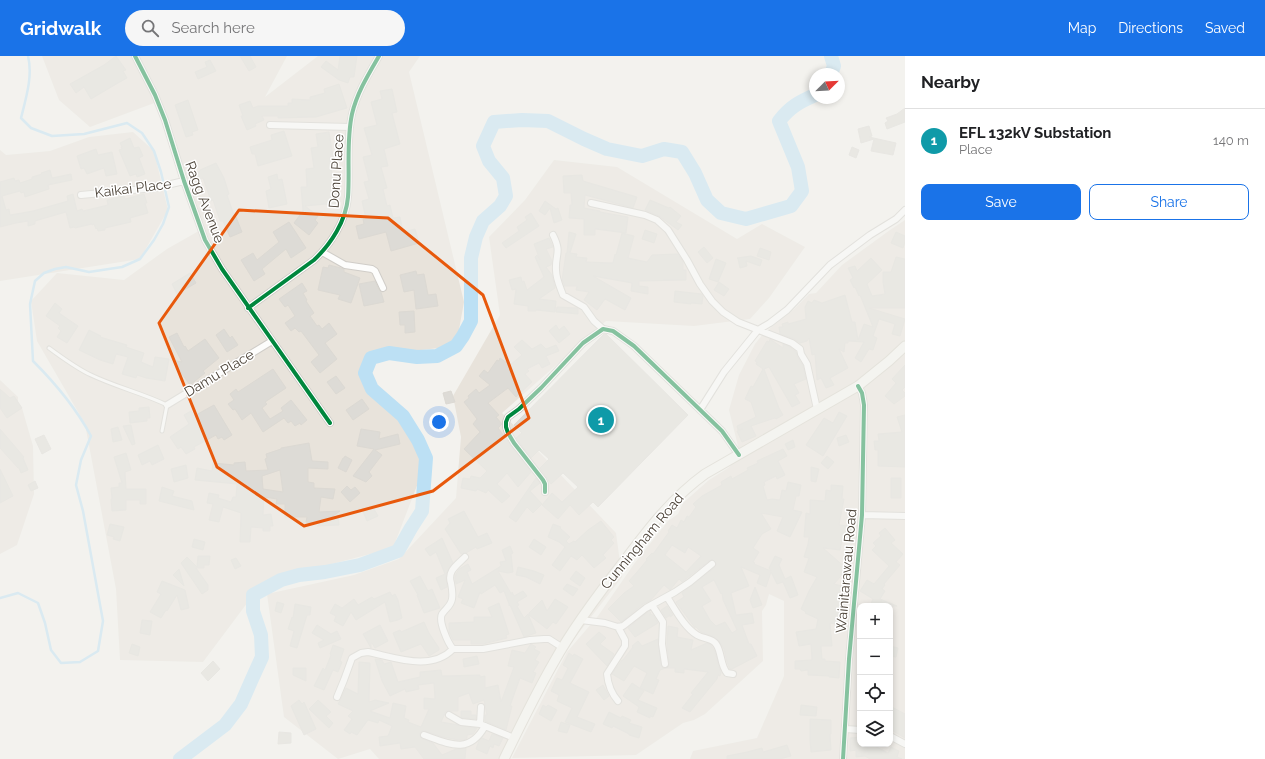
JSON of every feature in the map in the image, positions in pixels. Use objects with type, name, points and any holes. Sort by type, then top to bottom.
[{"type":"main road","name":"Cunningham Road","points":[[504,759],[562,648],[603,588],[641,538],[670,504],[688,486],[705,474],[858,386],[905,346]]},
{"type":"street","points":[[136,58],[144,56]]},
{"type":"street","name":"Donu Place","points":[[248,308],[287,280],[322,252],[333,238],[345,212],[348,197],[347,154],[352,113],[361,88],[379,56]]},
{"type":"street","name":"Ragg Avenue","points":[[136,58],[155,95],[165,120],[184,181],[205,240],[248,308],[330,423]]},
{"type":"street","points":[[270,125],[350,127]]},
{"type":"street","name":"Kaikai Place","points":[[81,195],[154,188],[184,181]]},
{"type":"street","points":[[591,203],[645,215],[657,220],[668,230],[676,241],[700,284],[712,301],[723,312],[738,322],[792,343],[800,349],[801,354],[807,364],[817,409]]},
{"type":"street","points":[[700,410],[724,372],[758,330],[787,310],[830,264],[857,244],[896,219],[905,210]]},
{"type":"street","points":[[553,235],[557,242],[558,250],[556,268],[563,295],[584,307],[594,321],[604,329],[613,331],[634,346],[722,431],[739,455]]},
{"type":"street","points":[[322,252],[348,266],[372,269],[383,288]]},
{"type":"street","points":[[545,492],[545,484],[543,480],[514,443],[508,433],[506,422],[508,417],[519,409],[541,388],[583,343],[604,329]]},
{"type":"street","name":"Damu Place","points":[[167,405],[272,341]]},
{"type":"street","name":"Wainitarawau Road","points":[[844,759],[847,694],[862,515],[864,405],[862,393],[858,386]]},
{"type":"street","points":[[862,515],[905,516]]},
{"type":"street","points":[[453,649],[447,641],[440,619],[451,602],[453,593],[450,579],[451,572],[453,568],[465,557]]},
{"type":"street","points":[[581,620],[605,623],[618,627],[625,625],[652,605],[690,582],[712,564]]},
{"type":"street","points":[[666,596],[678,614],[693,632],[703,638],[713,641],[718,645],[724,670],[727,673],[733,674]]},
{"type":"street","points":[[652,605],[663,622],[662,644],[665,664]]},
{"type":"street","points":[[618,627],[625,640],[624,646],[607,674],[611,692],[618,701]]},
{"type":"street","points":[[337,697],[352,658],[361,653],[368,652],[413,662],[438,659],[444,657],[453,649],[483,649],[530,640],[549,640],[562,648]]},
{"type":"street","points":[[424,735],[459,746],[466,743],[476,738],[483,725],[482,707]]},
{"type":"street","points":[[449,715],[461,722],[483,725],[514,738]]},
{"type":"street","points":[[846,728],[857,730]]},
{"type":"street","points":[[893,738],[905,744]]},
{"type":"lane","points":[[49,348],[92,376],[149,396],[167,405],[162,431]]},
{"type":"highlighted area","points":[[239,210],[388,218],[483,295],[529,418],[433,491],[304,526],[217,467],[159,323]]},
{"type":"shaded area","points":[[42,56],[287,56],[265,97],[318,56],[420,56],[409,72],[464,302],[456,346],[378,355],[366,376],[405,419],[419,443],[423,470],[393,548],[263,582],[203,662],[120,660],[116,589],[85,424],[37,341],[31,301],[57,273],[124,280],[167,249],[204,228],[157,102],[90,127],[59,100]]},
{"type":"shaded area","points":[[133,132],[154,151],[168,210],[140,259],[0,281],[0,150],[6,155],[50,151],[89,137]]},
{"type":"shaded area","points":[[554,160],[617,167],[737,239],[762,224],[805,247],[769,298],[750,319],[694,326],[606,321],[502,413],[616,533],[622,577],[567,648],[506,759],[379,759],[370,749],[338,759],[284,717],[267,594],[354,575],[399,559],[456,498],[461,437],[453,396],[500,315],[489,237],[525,200]]},
{"type":"shaded area","points":[[905,220],[905,759],[690,759],[693,751],[757,738],[784,676],[784,601],[769,594],[766,605],[762,611],[763,661],[705,714],[694,720],[683,723],[636,755],[512,758],[567,652],[598,616],[634,564],[668,521],[678,514],[683,503],[709,480],[728,468],[738,459],[738,446],[729,410],[739,375],[755,344],[763,334],[794,309],[809,294],[816,293],[842,265]]},
{"type":"shaded area","points":[[0,380],[18,397],[18,402],[22,408],[33,446],[34,494],[17,545],[0,554]]},
{"type":"building","points":[[116,56],[126,70],[123,71],[127,78],[91,99],[84,87],[76,93],[70,84],[104,65]]},
{"type":"building","points":[[240,56],[250,56],[256,67],[249,71]]},
{"type":"building","points":[[340,56],[357,56],[354,77],[350,77],[348,83],[339,80],[321,67],[326,61],[338,70]]},
{"type":"building","points":[[210,60],[216,71],[198,79],[195,72],[207,67],[205,62]]},
{"type":"building","points":[[339,84],[347,108],[316,117],[278,118],[278,116],[262,116],[264,120],[247,130],[241,116],[243,116],[239,105],[250,101],[253,108],[258,106],[288,106],[288,103],[292,103],[292,99],[310,100],[310,97],[325,93],[324,89]]},
{"type":"building","points":[[392,89],[397,112],[392,113],[400,144],[384,149],[388,166],[381,167],[387,188],[383,189],[387,206],[390,205],[393,218],[400,217],[403,232],[415,229],[419,243],[391,251],[386,232],[359,239],[356,226],[364,224],[363,219],[366,219],[362,201],[369,199],[364,182],[369,181],[363,157],[372,155],[364,128],[377,125],[371,102],[382,99],[380,91]]},
{"type":"building","points":[[188,100],[198,130],[192,132],[193,135],[186,137],[175,105]]},
{"type":"building","points":[[905,108],[905,122],[887,129],[885,123],[888,121],[886,118],[897,114]]},
{"type":"building","points":[[869,126],[872,136],[869,137],[896,143],[893,155],[871,151],[874,139],[861,143],[858,129]]},
{"type":"building","points":[[284,131],[292,156],[258,166],[255,154],[252,154],[250,147],[272,140],[271,135]]},
{"type":"building","points":[[329,132],[333,157],[330,157],[335,204],[305,206],[318,216],[315,220],[318,223],[309,235],[294,223],[303,211],[301,187],[307,187],[306,169],[314,168],[311,148],[318,147],[316,134]]},
{"type":"building","points":[[130,138],[134,148],[139,147],[143,156],[139,158],[145,174],[137,177],[136,174],[130,176],[119,150],[122,149],[120,143]]},
{"type":"building","points":[[852,147],[859,150],[856,158],[849,155]]},
{"type":"building","points":[[96,149],[98,155],[112,152],[117,174],[106,176],[104,168],[87,174],[84,168],[81,169],[77,156]]},
{"type":"building","points":[[216,163],[224,178],[229,194],[227,195],[235,218],[236,217],[242,232],[230,237],[223,221],[220,221],[213,200],[211,201],[203,178],[199,180],[196,173]]},
{"type":"building","points":[[50,170],[52,178],[71,174],[72,180],[48,185],[49,189],[25,197],[24,192],[21,193],[20,191],[2,196],[6,210],[9,209],[10,215],[33,211],[68,201],[67,196],[73,194],[77,211],[82,209],[83,211],[108,205],[107,200],[124,196],[125,199],[144,194],[148,213],[130,218],[131,222],[98,231],[94,224],[70,228],[66,212],[35,221],[35,224],[28,226],[28,221],[0,227],[0,182],[14,178],[15,181],[19,180],[20,183]]},
{"type":"building","points":[[277,174],[278,180],[282,179],[287,204],[269,208],[266,191],[271,189],[268,177]]},
{"type":"building","points":[[582,175],[583,181],[637,197],[633,208],[585,195],[584,208],[628,217],[626,233],[595,229],[595,235],[584,235],[584,219],[569,218],[570,205],[572,205],[571,193],[564,193],[563,176]]},
{"type":"building","points":[[650,200],[669,208],[670,207],[681,216],[676,222],[682,225],[678,230],[659,216],[645,210]]},
{"type":"building","points":[[545,201],[556,209],[558,208],[562,220],[554,223],[550,208],[545,215],[539,211]]},
{"type":"building","points":[[531,213],[539,226],[506,248],[502,243],[519,231],[517,227],[527,220],[525,217]]},
{"type":"building","points":[[289,222],[306,248],[291,258],[286,249],[262,269],[265,274],[254,281],[241,260],[253,253],[257,260],[279,242],[273,232]]},
{"type":"building","points":[[645,230],[657,234],[654,243],[642,239]]},
{"type":"building","points":[[569,232],[576,234],[570,253],[577,254],[576,257],[587,258],[586,262],[613,263],[622,233],[634,236],[628,258],[647,262],[652,255],[678,254],[683,262],[683,270],[686,270],[686,280],[639,281],[639,286],[648,287],[648,294],[631,291],[632,283],[593,276],[631,298],[625,310],[605,299],[597,310],[584,300],[589,292],[576,290],[577,286],[564,286],[562,280]]},
{"type":"building","points":[[896,232],[905,236],[903,248],[891,243]]},
{"type":"building","points":[[549,238],[553,247],[546,249],[552,261],[551,265],[546,267],[552,275],[555,288],[539,299],[556,301],[555,312],[536,310],[528,311],[528,306],[514,304],[516,289],[512,290],[509,280],[521,277],[527,290],[544,277],[535,257],[537,255],[540,260],[534,244]]},
{"type":"building","points":[[704,247],[713,258],[707,263],[698,252]]},
{"type":"building","points":[[760,248],[771,252],[769,260],[757,256]]},
{"type":"building","points":[[751,256],[762,260],[760,266],[746,261],[747,266],[740,268],[737,258]]},
{"type":"building","points":[[896,257],[905,259],[905,308],[869,308],[905,319],[900,336],[892,334],[895,324],[879,319],[873,336],[877,338],[873,350],[869,349],[861,362],[855,358],[864,342],[848,341],[848,343],[845,343],[844,352],[839,349],[848,368],[830,378],[834,385],[826,388],[821,378],[817,380],[815,354],[812,355],[809,338],[807,341],[800,343],[780,334],[779,327],[783,327],[782,324],[788,322],[788,324],[806,319],[805,307],[808,301],[812,303],[814,300],[822,303],[845,295],[852,322],[855,322],[858,340],[864,324],[873,327],[860,295],[859,296],[850,280],[853,278],[848,268],[855,266],[857,271],[871,258],[882,270],[867,284],[872,296],[885,294],[883,272],[891,272]]},
{"type":"building","points":[[716,259],[726,263],[718,282],[709,279]]},
{"type":"building","points":[[329,265],[344,269],[344,272],[360,278],[351,303],[338,299],[340,295],[318,290],[323,267],[328,268]]},
{"type":"building","points":[[416,271],[417,275],[424,274],[428,295],[436,294],[438,306],[416,309],[414,290],[404,292],[400,275]]},
{"type":"building","points":[[190,273],[196,283],[177,294],[172,284]]},
{"type":"building","points":[[375,281],[384,302],[364,306],[359,284]]},
{"type":"building","points":[[719,282],[729,289],[724,296],[714,290]]},
{"type":"building","points":[[302,283],[307,291],[303,293],[307,300],[306,301],[314,313],[310,316],[317,326],[319,325],[322,329],[329,323],[337,334],[325,343],[337,359],[320,373],[311,362],[319,355],[301,331],[299,332],[295,328],[291,331],[285,323],[295,316],[288,305],[285,307],[279,299]]},
{"type":"building","points":[[675,291],[702,294],[702,304],[674,302]]},
{"type":"building","points":[[55,303],[62,309],[59,313],[78,326],[67,343],[57,337],[61,331],[58,328],[60,326],[46,316]]},
{"type":"building","points":[[557,307],[577,308],[578,314],[556,312]]},
{"type":"building","points":[[414,311],[415,332],[405,333],[405,325],[400,325],[399,312]]},
{"type":"building","points":[[556,325],[559,330],[564,326],[570,334],[559,343],[549,331]]},
{"type":"building","points":[[224,329],[230,338],[232,336],[238,345],[227,352],[216,335]]},
{"type":"building","points":[[89,330],[101,336],[100,337],[127,345],[126,347],[144,353],[141,362],[153,367],[155,357],[169,359],[165,381],[137,375],[136,378],[122,374],[128,357],[116,354],[113,364],[100,360],[79,350]]},
{"type":"building","points":[[177,333],[184,347],[185,346],[188,351],[205,339],[219,358],[203,371],[205,373],[190,385],[172,360],[182,362],[169,337]]},
{"type":"building","points":[[604,334],[606,334],[688,415],[598,507],[593,502],[579,515],[570,505],[558,519],[542,505],[552,493],[562,502],[578,487],[563,473],[551,484],[540,468],[549,459],[539,450],[531,458],[516,438],[522,433],[514,425]]},
{"type":"building","points":[[770,339],[783,348],[783,344],[790,347],[796,352],[803,366],[806,379],[794,384],[799,393],[795,395],[800,403],[792,407],[769,367],[764,369],[783,415],[776,419],[775,418],[751,426],[756,436],[742,442],[737,431],[743,429],[738,430],[737,426],[756,417],[751,402],[745,399],[751,386],[753,387],[763,369],[756,364],[757,362],[755,361],[767,341],[769,342]]},
{"type":"building","points":[[522,340],[532,349],[541,344],[546,349],[556,345],[559,351],[546,356],[550,364],[542,368],[539,363],[527,369],[529,371],[525,374],[532,382],[516,397],[508,388],[488,403],[499,415],[496,417],[502,424],[498,428],[531,472],[518,487],[507,473],[497,484],[510,496],[502,503],[488,490],[486,493],[477,489],[476,491],[461,488],[463,478],[470,479],[471,476],[480,478],[487,471],[464,449],[480,432],[473,424],[477,419],[464,402],[476,389],[479,393],[490,385],[479,376],[484,370],[488,373],[500,358],[510,365],[522,355],[514,347]]},
{"type":"building","points":[[905,365],[905,387],[902,390],[905,393],[905,396],[894,404],[885,396],[896,383],[892,379]]},
{"type":"building","points":[[273,369],[286,388],[265,402],[267,404],[262,408],[270,419],[283,411],[281,408],[291,400],[307,420],[301,425],[300,423],[295,426],[291,421],[288,423],[284,418],[263,432],[251,413],[242,420],[235,409],[233,410],[228,404],[234,400],[230,394],[236,389],[238,392]]},
{"type":"building","points":[[336,376],[345,388],[336,394],[327,382]]},
{"type":"building","points":[[0,389],[10,398],[14,396],[22,408],[7,418],[0,408]]},
{"type":"building","points":[[451,391],[455,402],[446,404],[443,393]]},
{"type":"building","points":[[362,399],[369,409],[353,420],[346,410]]},
{"type":"building","points":[[214,405],[232,435],[224,440],[222,437],[218,439],[216,435],[194,447],[195,449],[186,454],[181,447],[178,449],[170,437],[189,424],[184,415],[191,411],[194,416]]},
{"type":"building","points":[[149,407],[150,418],[147,418],[147,421],[130,423],[129,412],[139,411],[139,408]]},
{"type":"building","points":[[839,412],[847,416],[823,456],[806,445],[824,418],[833,423]]},
{"type":"building","points":[[905,415],[905,467],[878,466],[878,450],[875,450],[874,441],[879,441],[878,434],[902,432],[897,417]]},
{"type":"building","points":[[131,425],[135,444],[132,445],[123,426]]},
{"type":"building","points":[[118,427],[122,440],[113,442],[111,429]]},
{"type":"building","points":[[0,429],[24,457],[23,458],[28,470],[21,473],[19,468],[0,448]]},
{"type":"building","points":[[361,429],[380,432],[379,439],[398,434],[400,444],[375,450],[382,455],[369,472],[372,476],[366,482],[353,476],[374,449],[357,446]]},
{"type":"building","points":[[44,435],[51,449],[42,454],[35,439]]},
{"type":"building","points":[[846,435],[849,442],[839,446],[837,438]]},
{"type":"building","points":[[793,440],[795,447],[788,450],[785,444]]},
{"type":"building","points":[[309,443],[312,461],[328,462],[328,469],[308,468],[308,482],[314,483],[314,488],[335,489],[333,499],[321,497],[319,512],[340,511],[329,519],[338,516],[339,525],[317,526],[320,524],[306,522],[307,517],[285,517],[285,504],[276,504],[277,499],[264,497],[263,515],[271,514],[273,526],[270,526],[270,531],[263,531],[263,528],[251,527],[250,542],[240,542],[241,513],[223,507],[219,522],[209,520],[213,504],[207,503],[209,493],[219,495],[218,498],[231,502],[233,497],[236,497],[237,484],[195,480],[197,468],[212,471],[213,463],[234,465],[234,463],[245,462],[246,471],[268,470],[265,459],[267,458],[266,454],[281,448]],"holes":[[[280,470],[283,492],[263,489],[262,476]]]},
{"type":"building","points":[[158,445],[164,459],[152,465],[150,461],[142,465],[138,455]]},
{"type":"building","points":[[783,449],[787,456],[778,461],[785,475],[777,479],[776,476],[764,482],[765,485],[763,486],[767,500],[780,500],[782,490],[786,491],[788,482],[801,485],[799,496],[796,496],[793,510],[802,512],[790,537],[777,531],[783,517],[761,513],[771,529],[762,534],[753,548],[759,552],[753,562],[755,563],[754,564],[771,571],[769,568],[775,556],[782,559],[779,565],[785,579],[791,576],[798,595],[790,598],[783,582],[777,584],[771,572],[766,587],[757,583],[760,575],[741,567],[749,586],[731,593],[736,615],[752,613],[754,623],[742,625],[749,644],[751,644],[757,656],[730,669],[724,649],[719,641],[714,637],[701,632],[695,626],[695,628],[676,602],[684,597],[682,593],[715,567],[716,563],[713,560],[709,561],[682,582],[679,579],[670,590],[664,585],[650,601],[643,604],[621,622],[608,609],[624,593],[634,586],[629,581],[647,560],[646,559],[652,553],[653,554],[669,532],[668,531],[672,525],[677,528],[681,520],[684,522],[687,516],[689,517],[696,507],[693,504],[702,496],[722,485],[721,482],[731,476],[732,479],[748,470],[747,468],[758,463],[757,461]],"holes":[[[672,545],[685,553],[688,547],[701,556],[686,572],[665,555]],[[714,580],[721,594],[722,593],[723,600],[737,630],[732,633],[725,622],[716,626],[710,620],[702,606],[711,601],[702,587]]]},
{"type":"building","points":[[126,453],[131,470],[125,472],[126,489],[146,489],[146,504],[140,504],[140,500],[126,500],[126,510],[112,511],[111,488],[119,487],[119,483],[122,483],[114,457]]},
{"type":"building","points":[[345,456],[352,460],[346,472],[338,468]]},
{"type":"building","points":[[827,456],[834,462],[828,469],[821,463]]},
{"type":"building","points":[[186,465],[188,478],[174,482],[171,469]]},
{"type":"building","points":[[811,467],[819,469],[816,482],[811,481]]},
{"type":"building","points":[[0,469],[13,496],[0,503]]},
{"type":"building","points":[[536,478],[540,483],[530,491],[542,504],[533,513],[527,507],[516,522],[509,517]]},
{"type":"building","points":[[891,478],[901,478],[901,498],[891,498]]},
{"type":"building","points":[[35,481],[38,488],[31,491],[28,485]]},
{"type":"building","points":[[831,485],[843,486],[842,499],[844,499],[839,525],[851,526],[850,536],[843,535],[840,550],[823,548],[847,569],[834,584],[842,586],[841,590],[846,591],[841,622],[837,621],[837,624],[830,623],[832,646],[821,646],[822,659],[825,659],[825,661],[840,662],[839,678],[808,675],[808,670],[801,671],[800,669],[795,669],[795,661],[812,660],[811,644],[799,646],[796,632],[816,629],[818,619],[805,613],[806,612],[801,609],[817,577],[804,572],[809,558],[804,557],[809,537],[804,537],[806,513],[810,514],[810,500],[825,501],[826,490],[831,491]]},
{"type":"building","points":[[347,486],[351,490],[355,487],[360,493],[350,502],[341,492]]},
{"type":"building","points":[[162,487],[174,491],[172,496],[192,501],[194,510],[159,501]]},
{"type":"building","points":[[362,509],[374,509],[378,516],[367,521]]},
{"type":"building","points":[[464,511],[478,537],[487,533],[492,543],[477,549],[476,547],[466,553],[461,554],[445,529],[450,523],[448,519]]},
{"type":"building","points":[[601,521],[614,537],[611,540],[614,543],[603,555],[606,558],[594,568],[582,555],[577,560],[571,556],[560,571],[552,565],[565,547],[559,542],[548,537],[553,524],[561,527],[560,528],[570,537],[566,541],[569,544],[574,541],[575,542]]},
{"type":"building","points":[[110,524],[124,527],[120,541],[107,535]]},
{"type":"building","points":[[885,528],[895,540],[891,543],[903,554],[896,562],[900,565],[884,584],[885,585],[882,589],[885,591],[880,599],[890,603],[871,603],[873,599],[860,591],[867,580],[874,584],[889,566],[872,550],[876,546],[873,543],[881,536],[879,533]]},
{"type":"building","points":[[442,538],[453,563],[446,574],[447,587],[441,590],[436,578],[445,574],[436,552],[430,556],[425,549]]},
{"type":"building","points":[[194,539],[205,542],[203,550],[192,547]]},
{"type":"building","points":[[534,539],[546,547],[541,555],[529,547]]},
{"type":"building","points":[[510,546],[513,553],[511,554],[513,572],[508,573],[498,571],[512,595],[512,592],[514,596],[523,591],[527,596],[517,602],[519,605],[517,606],[524,618],[528,614],[536,633],[524,637],[510,605],[509,606],[504,591],[500,593],[495,585],[481,594],[480,592],[474,608],[461,603],[463,599],[458,597],[465,580],[456,584],[455,578],[459,569],[468,564],[471,570],[467,572],[472,584],[501,566],[500,562],[506,561],[502,550]]},
{"type":"building","points":[[198,556],[210,556],[209,565],[204,565],[204,568],[196,568],[208,585],[208,590],[202,594],[181,563],[187,557],[197,567]]},
{"type":"building","points":[[236,558],[241,566],[235,569],[231,560]]},
{"type":"building","points":[[518,567],[544,575],[540,584],[526,577],[516,575]]},
{"type":"building","points":[[179,569],[184,586],[173,575]]},
{"type":"building","points":[[576,571],[585,578],[580,586],[570,579]]},
{"type":"building","points":[[420,576],[428,591],[432,589],[440,608],[424,613],[418,595],[410,581]]},
{"type":"building","points":[[162,581],[185,590],[189,608],[181,610],[177,595],[161,618],[150,612],[161,594],[157,592]]},
{"type":"building","points":[[567,584],[578,589],[573,596],[563,589]]},
{"type":"building","points":[[755,587],[762,605],[753,608],[750,600]]},
{"type":"building","points":[[390,592],[392,596],[395,594],[398,600],[402,618],[398,620],[390,622],[385,602],[356,620],[351,612],[343,626],[334,621],[336,616],[330,613],[335,604],[342,608],[354,599],[358,605],[372,597],[374,599]]},
{"type":"building","points":[[555,599],[568,607],[556,624],[553,622],[547,629],[529,615],[529,613],[542,600],[547,611]]},
{"type":"building","points":[[277,602],[284,604],[281,613],[275,611]]},
{"type":"building","points":[[499,603],[509,634],[506,635],[507,638],[483,644],[471,644],[471,640],[453,640],[449,632],[449,623],[474,622],[474,617],[492,617],[488,608]]},
{"type":"building","points":[[295,604],[311,607],[310,615],[307,615],[297,648],[290,646],[294,631],[288,629],[292,617],[293,618]]},
{"type":"building","points":[[667,606],[673,615],[666,618],[661,610]]},
{"type":"building","points":[[649,611],[651,613],[649,615],[653,615],[658,623],[635,637],[628,628]]},
{"type":"building","points":[[142,620],[152,621],[150,635],[140,633]]},
{"type":"building","points":[[424,622],[439,650],[429,656],[421,644],[401,652],[393,633],[400,630],[401,632]]},
{"type":"building","points":[[317,625],[331,634],[337,631],[341,639],[320,648],[318,643],[324,640],[312,633]]},
{"type":"building","points":[[380,625],[388,641],[375,648],[371,643],[371,648],[363,634]]},
{"type":"building","points":[[668,626],[678,628],[677,637],[693,640],[691,650],[707,643],[711,645],[715,652],[721,673],[690,712],[682,708],[693,694],[691,693],[708,672],[684,669],[684,673],[675,672],[675,668],[666,668],[669,666],[667,644]]},
{"type":"building","points":[[599,632],[606,638],[600,644],[614,654],[607,666],[586,644]]},
{"type":"building","points":[[658,639],[661,665],[663,668],[666,668],[660,670],[656,679],[659,680],[653,694],[640,688],[647,673],[634,666],[624,681],[612,674],[633,647],[632,646],[638,641],[642,646]]},
{"type":"building","points":[[132,644],[140,647],[138,656],[129,653]]},
{"type":"building","points":[[531,644],[536,647],[534,649],[540,652],[535,660],[539,662],[533,672],[536,673],[532,683],[520,678],[510,706],[512,706],[506,730],[485,721],[485,715],[487,715],[484,700],[473,704],[469,693],[458,697],[458,711],[446,711],[441,722],[477,728],[473,734],[467,735],[467,738],[464,740],[458,740],[425,731],[420,733],[421,738],[433,743],[442,755],[456,749],[466,748],[465,759],[424,759],[415,747],[401,749],[400,743],[380,746],[379,737],[388,736],[392,726],[379,720],[378,723],[368,720],[357,735],[351,732],[350,734],[344,730],[352,719],[348,716],[353,711],[338,704],[346,688],[358,694],[359,662],[370,663],[369,702],[375,700],[389,703],[370,711],[390,718],[393,703],[406,706],[404,718],[409,720],[408,722],[421,727],[429,709],[424,709],[424,698],[435,699],[434,683],[418,685],[419,689],[406,692],[405,689],[390,696],[382,681],[375,659],[382,660],[384,664],[391,662],[398,682],[420,677],[420,672],[441,670],[442,676],[485,676],[485,688],[498,685],[501,702],[514,667],[508,666],[512,650],[525,653]]},
{"type":"building","points":[[333,645],[344,649],[340,661],[342,662],[338,672],[333,670],[324,690],[314,686],[323,668],[325,670]]},
{"type":"building","points":[[893,647],[898,648],[896,657],[893,656]]},
{"type":"building","points":[[569,653],[583,659],[570,683],[589,692],[577,717],[595,724],[591,732],[565,722],[572,708],[557,701],[559,695],[551,691],[557,678],[562,680],[568,668],[563,665]]},
{"type":"building","points":[[477,656],[479,664],[464,667],[463,659]]},
{"type":"building","points":[[213,661],[220,669],[208,681],[201,673]]},
{"type":"building","points":[[293,668],[306,668],[306,681],[293,675]]},
{"type":"building","points":[[632,683],[644,691],[638,700],[657,708],[653,717],[650,716],[650,718],[637,712],[639,707],[623,696]]},
{"type":"building","points":[[603,685],[609,696],[604,700],[596,690]]},
{"type":"building","points":[[299,700],[302,704],[304,702],[316,729],[304,735],[291,706]]},
{"type":"building","points":[[318,700],[331,712],[326,716],[333,723],[329,728],[309,709]]},
{"type":"building","points":[[543,705],[546,707],[548,705],[557,710],[551,721],[539,714]]},
{"type":"building","points":[[801,705],[817,707],[816,716],[800,715]]},
{"type":"building","points":[[893,708],[905,714],[905,738],[893,731]]},
{"type":"building","points":[[461,711],[471,711],[471,715],[476,715],[476,719],[462,718]]},
{"type":"building","points":[[609,712],[621,718],[622,716],[631,720],[629,723],[642,727],[639,738],[629,735],[613,726],[612,728],[603,724]]},
{"type":"building","points":[[810,719],[831,720],[831,750],[811,752]]},
{"type":"building","points":[[561,722],[570,725],[567,733],[558,731]]},
{"type":"building","points":[[279,732],[291,733],[291,743],[278,744]]},
{"type":"building","points":[[492,734],[503,738],[499,746],[494,744],[493,748],[490,746],[487,754],[476,749],[482,738],[489,741]]},
{"type":"building","points":[[857,737],[857,747],[877,747],[888,753],[891,747],[899,751],[897,757],[902,759],[870,759],[865,756],[856,757],[856,750],[850,751],[850,738]]},
{"type":"building","points":[[787,745],[791,756],[780,759],[727,759],[727,756],[762,748],[763,752]]},
{"type":"waterway","points":[[0,598],[18,593],[38,603],[45,623],[51,650],[61,663],[80,662],[98,651],[103,621],[83,511],[76,485],[81,460],[91,436],[65,396],[33,361],[30,304],[35,281],[44,273],[66,267],[89,272],[122,267],[140,259],[154,240],[163,224],[169,207],[161,172],[154,151],[142,133],[127,123],[84,134],[52,136],[31,128],[21,118],[27,95],[30,71],[28,56]]},
{"type":"waterway","points":[[831,56],[833,68]]},
{"type":"waterway","points":[[180,759],[225,725],[241,704],[262,657],[261,635],[253,611],[253,595],[281,580],[299,575],[325,572],[360,565],[398,551],[422,511],[426,458],[418,440],[403,416],[372,389],[365,373],[371,358],[389,353],[417,357],[437,356],[456,346],[471,321],[471,258],[476,237],[483,221],[500,206],[506,196],[503,178],[489,161],[483,146],[494,122],[522,120],[548,121],[607,149],[642,156],[664,149],[682,152],[695,173],[707,200],[721,213],[746,219],[791,206],[802,191],[798,167],[779,121],[795,105],[809,98]]},
{"type":"cycle path","points":[[135,56],[155,95],[165,120],[184,181],[205,240],[222,269],[330,423]]},
{"type":"cycle path","points":[[248,308],[314,260],[337,232],[347,206],[350,124],[352,114],[360,91],[379,56]]},
{"type":"cycle path","points":[[545,492],[545,484],[543,480],[514,443],[508,433],[506,422],[508,417],[519,409],[541,388],[583,343],[603,329],[613,331],[634,346],[722,431],[739,455]]},
{"type":"cycle path","points":[[843,759],[849,659],[862,515],[864,405],[862,393],[858,386]]},
{"type":"place","name":"EFL 132kV Substation","points":[[601,420]]}]
